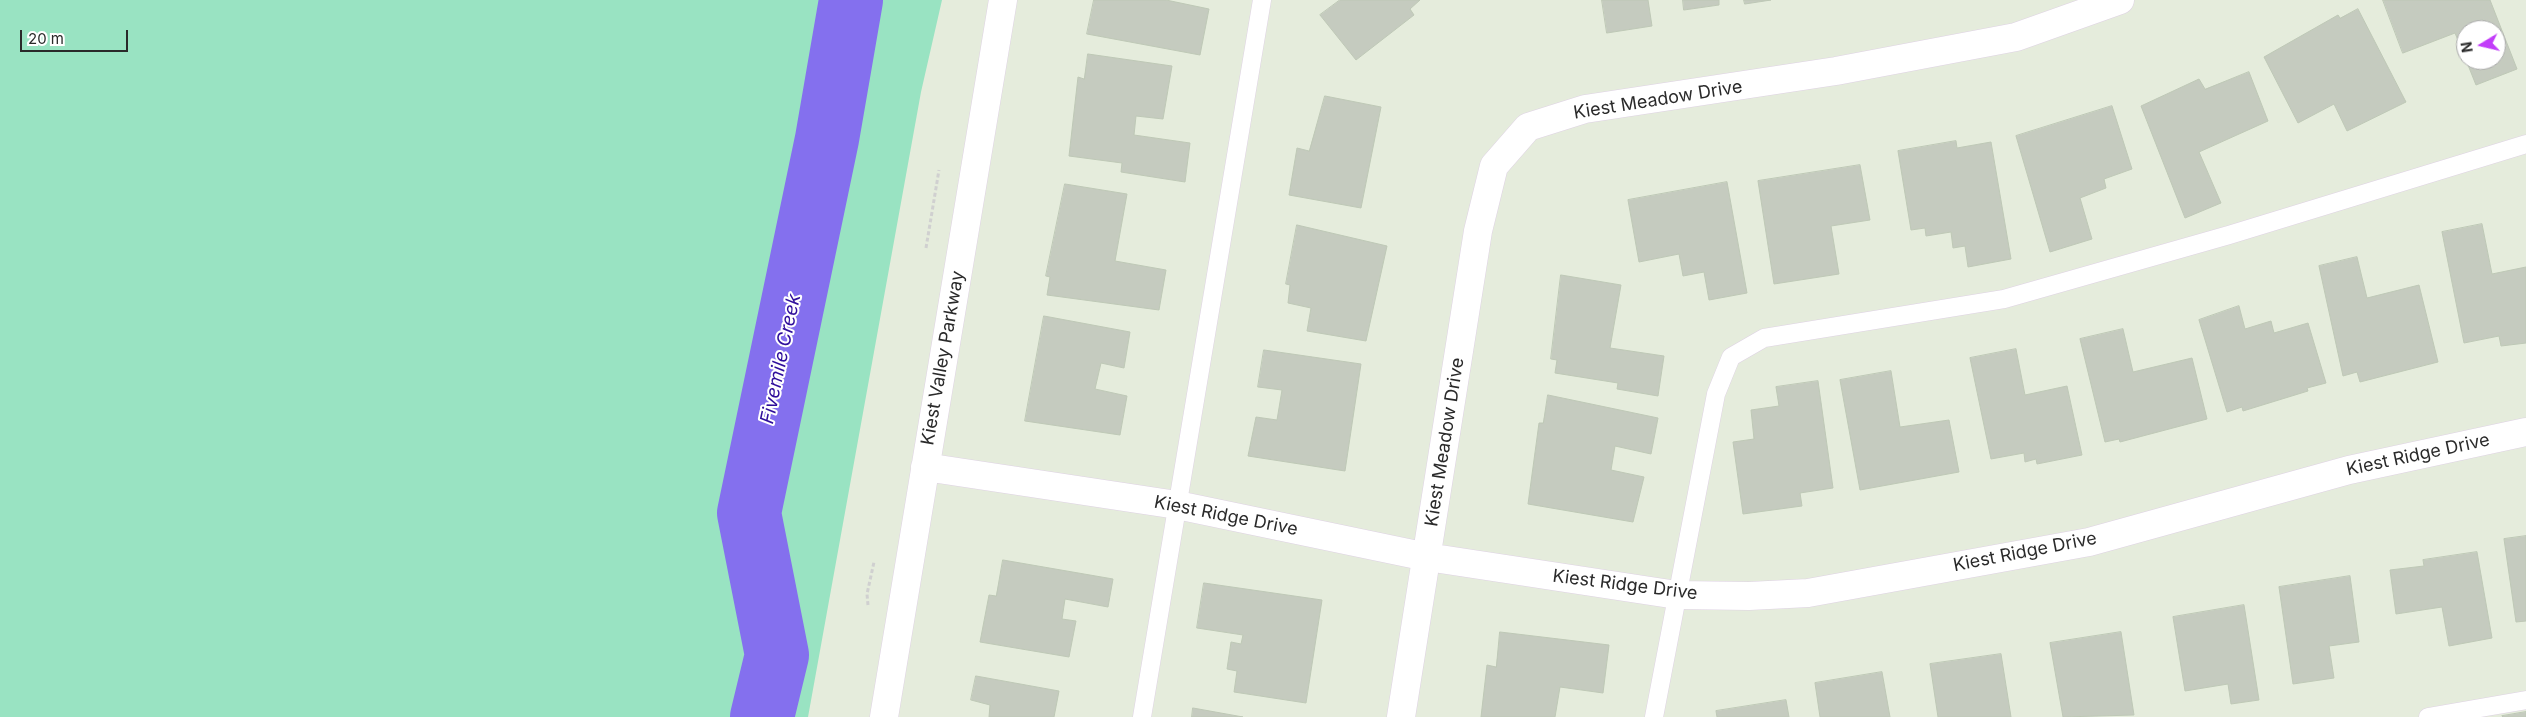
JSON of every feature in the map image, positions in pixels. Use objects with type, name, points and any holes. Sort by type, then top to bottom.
[{"type":"street","name":"Kiest Valley Parkway","points":[[884,717],[1003,0]]},
{"type":"street","name":"Kiest Meadow Drive","points":[[1401,717],[1478,231],[1494,166],[1528,127],[1585,109],[1836,71],[2016,37],[2120,0]]},
{"type":"street","name":"Kiest Ridge Drive","points":[[925,468],[1177,505],[1427,557],[1677,595],[1749,596],[1808,593],[2089,542],[2349,470],[2526,432]]},
{"type":"lane","points":[[1142,717],[1262,0]]},
{"type":"lane","points":[[1654,717],[1716,394],[1731,356],[1764,338],[2004,299],[2229,234],[2526,144]]},
{"type":"lane","points":[[2428,717],[2526,700]]},
{"type":"green space","points":[[0,0],[942,0],[921,92],[808,717],[0,717]]},
{"type":"building","points":[[1094,0],[1166,0],[1209,9],[1200,55],[1087,34]]},
{"type":"building","points":[[1340,0],[1420,0],[1410,9],[1414,15],[1356,60],[1320,15]]},
{"type":"building","points":[[1602,0],[1648,0],[1652,26],[1607,33]]},
{"type":"building","points":[[1683,0],[1719,0],[1719,5],[1684,10]]},
{"type":"building","points":[[1744,0],[1771,0],[1745,4]]},
{"type":"building","points":[[2383,0],[2490,0],[2498,20],[2456,20],[2456,35],[2455,33],[2403,53]]},
{"type":"building","points":[[2358,9],[2406,102],[2347,131],[2334,104],[2298,123],[2264,57],[2338,15],[2340,18]]},
{"type":"building","points":[[2506,41],[2517,69],[2476,85],[2470,70],[2506,70]]},
{"type":"building","points":[[1088,54],[1172,66],[1163,119],[1136,116],[1134,135],[1190,143],[1185,182],[1121,172],[1122,163],[1069,156],[1078,77],[1084,79]]},
{"type":"building","points":[[2249,72],[2268,121],[2199,152],[2221,203],[2185,218],[2141,106],[2199,79],[2205,89]]},
{"type":"building","points":[[1325,96],[1381,107],[1361,208],[1289,195],[1297,148],[1309,151]]},
{"type":"building","points":[[2112,106],[2132,169],[2104,179],[2106,188],[2080,198],[2092,239],[2050,252],[2016,136]]},
{"type":"building","points":[[1956,141],[1957,148],[1991,142],[2011,259],[1968,267],[1965,246],[1953,248],[1951,232],[1926,236],[1925,228],[1911,230],[1898,151]]},
{"type":"building","points":[[1860,165],[1870,220],[1831,226],[1839,274],[1774,284],[1758,181]]},
{"type":"building","points":[[1727,182],[1747,293],[1709,300],[1704,272],[1683,276],[1679,254],[1639,262],[1628,200]]},
{"type":"building","points":[[1065,184],[1127,194],[1115,261],[1166,270],[1159,310],[1047,295],[1050,277],[1046,276]]},
{"type":"building","points":[[2482,224],[2492,274],[2526,267],[2526,343],[2501,346],[2499,336],[2464,343],[2442,232]]},
{"type":"building","points":[[1297,225],[1387,246],[1366,341],[1307,331],[1311,308],[1288,303],[1290,285],[1286,284]]},
{"type":"building","points":[[2357,257],[2367,298],[2419,285],[2438,362],[2360,382],[2357,372],[2343,376],[2319,266]]},
{"type":"building","points":[[1561,275],[1621,285],[1610,348],[1664,356],[1658,396],[1617,389],[1618,383],[1555,373],[1557,360],[1551,359]]},
{"type":"building","points":[[2239,306],[2245,329],[2271,321],[2274,333],[2308,323],[2326,383],[2307,388],[2308,391],[2243,411],[2242,407],[2227,412],[2199,320]]},
{"type":"building","points":[[1044,316],[1130,332],[1124,368],[1101,363],[1095,389],[1127,396],[1120,435],[1025,421]]},
{"type":"building","points":[[2123,329],[2133,372],[2192,358],[2207,419],[2120,442],[2119,439],[2105,442],[2080,339]]},
{"type":"building","points":[[2016,349],[2025,395],[2067,386],[2082,455],[2037,464],[2036,459],[2025,462],[2024,453],[1991,459],[1970,358]]},
{"type":"building","points":[[1264,350],[1361,364],[1345,471],[1248,456],[1256,417],[1277,420],[1282,390],[1258,387]]},
{"type":"building","points":[[1891,371],[1900,427],[1949,420],[1959,472],[1860,490],[1840,380]]},
{"type":"building","points":[[1818,381],[1833,488],[1800,493],[1802,506],[1743,514],[1733,442],[1754,439],[1751,410],[1779,406],[1776,387]]},
{"type":"building","points":[[1548,395],[1658,418],[1651,454],[1615,446],[1611,470],[1644,477],[1633,522],[1528,504],[1539,423],[1543,423]]},
{"type":"building","points":[[2526,536],[2526,621],[2516,622],[2504,539]]},
{"type":"building","points":[[2477,552],[2492,638],[2449,646],[2442,607],[2396,614],[2390,570],[2424,566],[2423,560]]},
{"type":"building","points":[[1003,560],[1113,579],[1108,607],[1065,599],[1062,619],[1076,621],[1069,657],[980,642],[989,595],[996,596]]},
{"type":"building","points":[[2350,576],[2359,642],[2329,646],[2334,678],[2293,684],[2279,587]]},
{"type":"building","points":[[1204,583],[1322,600],[1306,703],[1234,692],[1237,671],[1227,669],[1231,642],[1241,644],[1243,635],[1197,628]]},
{"type":"building","points":[[2244,605],[2259,700],[2231,704],[2228,684],[2185,691],[2173,617]]},
{"type":"building","points":[[1500,632],[1609,645],[1603,693],[1560,687],[1555,717],[1481,717],[1487,665],[1496,667]]},
{"type":"building","points":[[2121,632],[2134,715],[2063,717],[2050,643]]},
{"type":"building","points":[[2001,654],[2011,717],[1938,717],[1930,664]]},
{"type":"building","points":[[1882,672],[1890,717],[1820,717],[1815,683]]},
{"type":"building","points":[[976,676],[1059,691],[1054,717],[989,717],[990,705],[971,700]]},
{"type":"building","points":[[1786,700],[1789,717],[1717,717],[1716,711]]},
{"type":"building","points":[[1193,708],[1243,717],[1192,717]]},
{"type":"building","points":[[2526,712],[2526,717],[2502,716]]},
{"type":"waterway","name":"Fivemile Creek","points":[[762,717],[777,655],[749,513],[827,139],[851,0]]}]
